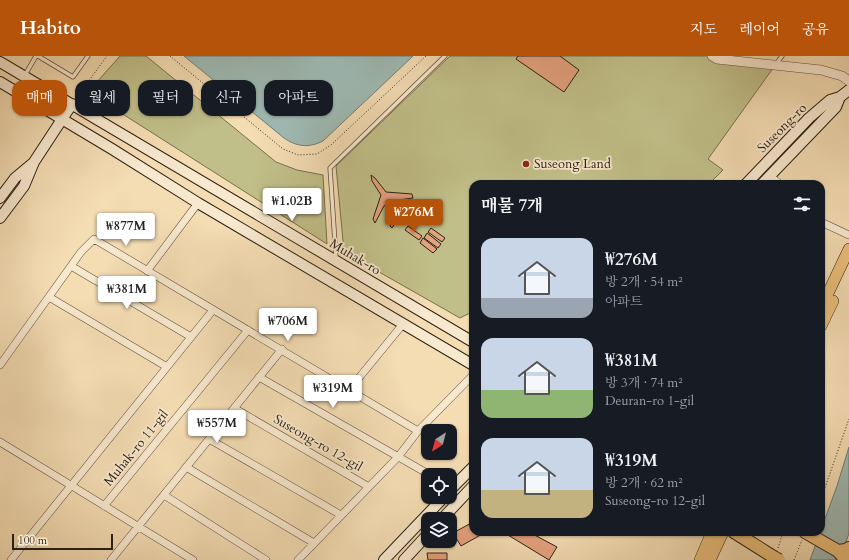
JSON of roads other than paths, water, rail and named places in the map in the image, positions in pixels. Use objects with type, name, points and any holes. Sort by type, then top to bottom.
[{"type":"highway","points":[[741,536],[775,556]]},
{"type":"highway","points":[[806,536],[844,553]]},
{"type":"main road","points":[[0,62],[72,104],[34,162],[24,186],[0,218]]},
{"type":"main road","points":[[0,82],[198,203],[469,363]]},
{"type":"main road","name":"Suseong-ro","points":[[750,180],[809,118],[830,100],[840,97],[849,90]]},
{"type":"main road","name":"Suseong-ro","points":[[766,180],[836,107],[840,97]]},
{"type":"main road","name":"Muhak-ro","points":[[72,104],[469,340]]},
{"type":"main road","points":[[1,193],[15,178],[34,162]]},
{"type":"main road","points":[[825,300],[849,249]]},
{"type":"main road","points":[[825,318],[849,267]]},
{"type":"main road","points":[[457,482],[469,471]]},
{"type":"main road","points":[[449,512],[469,490]]},
{"type":"main road","points":[[384,560],[437,504]]},
{"type":"main road","points":[[700,560],[710,536]]},
{"type":"main road","points":[[710,560],[721,536]]},
{"type":"main road","points":[[404,560],[421,542]]},
{"type":"street","points":[[712,56],[717,59],[776,64],[821,70],[842,76],[849,81]]},
{"type":"street","points":[[770,176],[775,180]]},
{"type":"street","points":[[147,271],[198,203]]},
{"type":"street","points":[[825,224],[849,236]]},
{"type":"street","points":[[0,365],[81,252],[94,239],[282,349],[418,431]]},
{"type":"street","points":[[71,266],[191,337]]},
{"type":"street","points":[[49,297],[167,367]]},
{"type":"street","name":"Muhak-ro 11-gil","points":[[11,560],[213,310]]},
{"type":"street","points":[[349,390],[403,324]]},
{"type":"street","name":"Muhak-ro 11-gil","points":[[104,506],[248,330]]},
{"type":"street","points":[[111,560],[282,349]]},
{"type":"street","points":[[259,377],[421,470]]},
{"type":"street","points":[[398,457],[418,431],[469,379]]},
{"type":"street","name":"Suseong-ro 12-gil","points":[[234,408],[369,487]]},
{"type":"street","points":[[208,439],[341,515]]},
{"type":"street","points":[[0,442],[193,560]]},
{"type":"street","name":"Suseong-ro 12-gil","points":[[298,560],[398,457]]},
{"type":"street","points":[[186,467],[314,543]]},
{"type":"street","points":[[164,495],[266,560]]},
{"type":"lane","points":[[24,76],[37,56],[73,77],[88,56]]},
{"type":"lane","points":[[336,261],[330,168],[445,56]]},
{"type":"lane","points":[[776,64],[782,56]]},
{"type":"water","points":[[184,56],[413,56],[323,141],[308,146],[298,145],[289,141],[256,115],[256,80],[213,80]]},
{"type":"water","points":[[849,447],[849,533],[840,560],[810,560],[819,536],[825,536],[825,519]]},
{"type":"place","name":"Suseong Land","points":[[526,164]]}]
